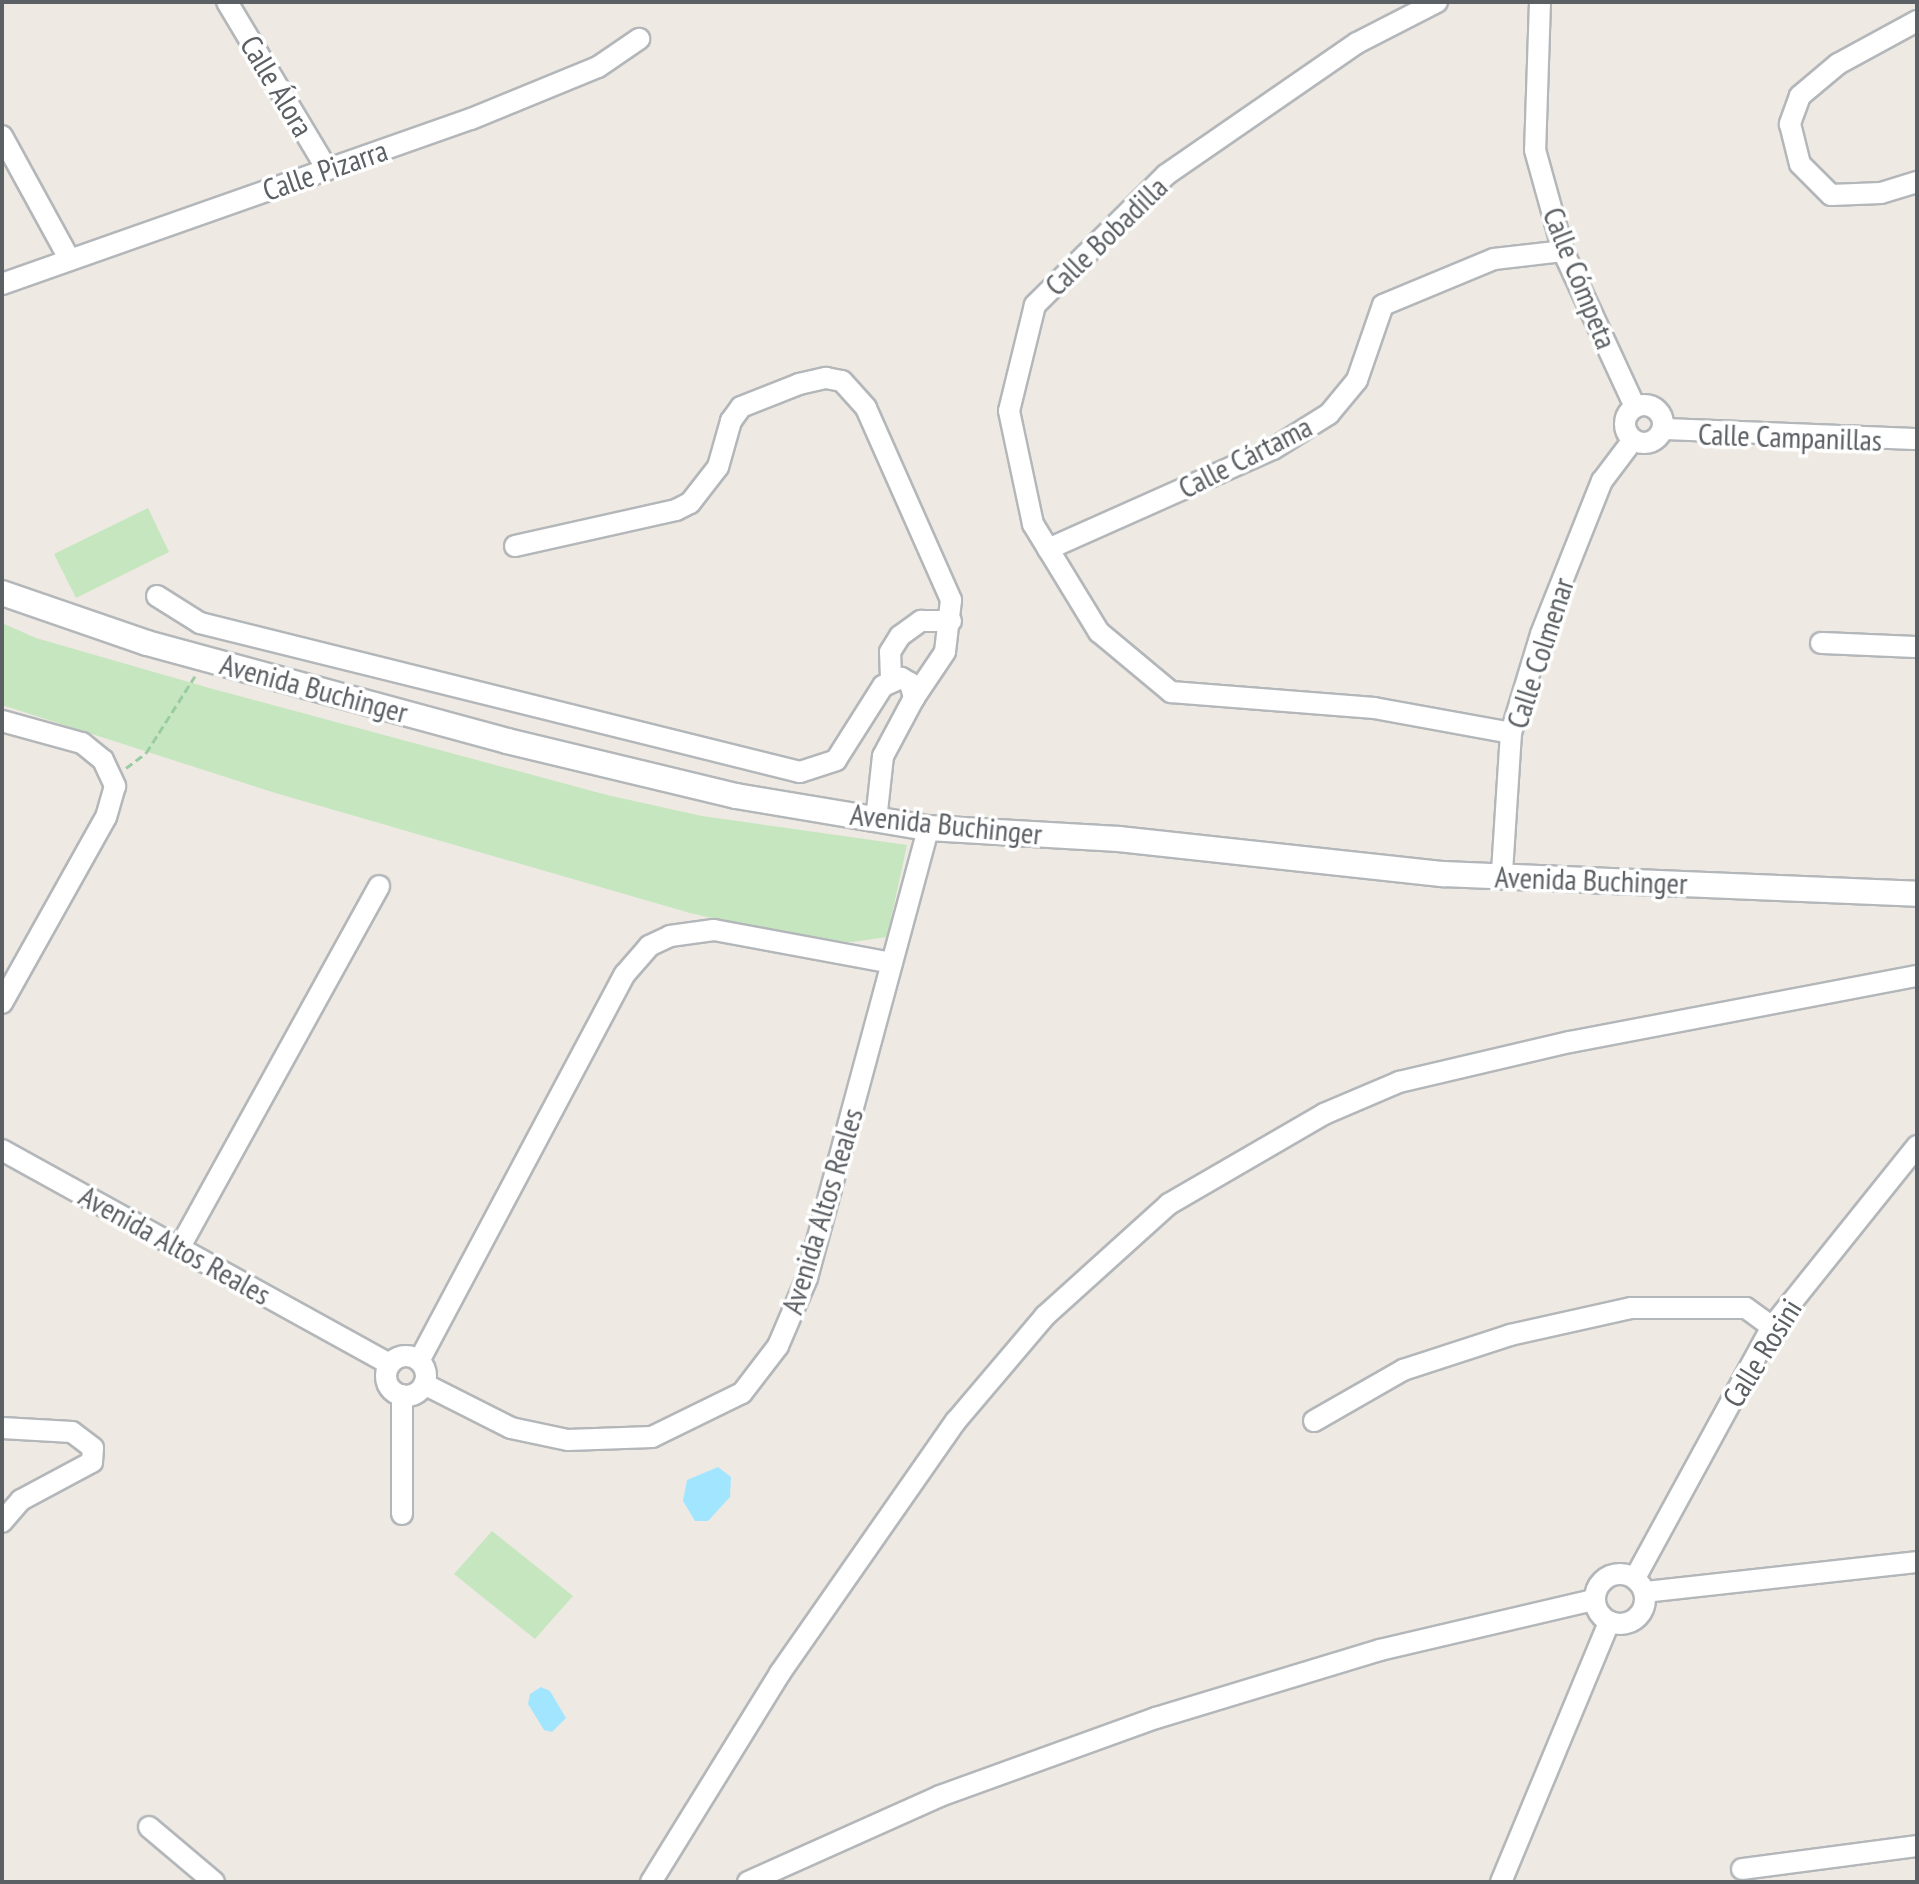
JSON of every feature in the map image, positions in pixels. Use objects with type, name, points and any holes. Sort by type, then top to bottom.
[{"type":"street","name":"Calle Álora","points":[[227,2],[327,169]]},
{"type":"street","name":"Calle Bobadilla","points":[[1437,2],[1357,43],[1166,175],[1035,305],[1009,411],[1033,524],[1099,632],[1171,692],[1374,708],[1511,733]]},
{"type":"street","name":"Calle Cómpeta","points":[[1540,2],[1535,150],[1563,251],[1635,407]]},
{"type":"street","points":[[1917,21],[1838,64],[1800,96],[1790,124],[1800,164],[1831,195],[1881,193],[1917,182]]},
{"type":"street","name":"Calle Pizarra","points":[[2,284],[500,108],[598,67],[639,39]]},
{"type":"street","points":[[2,136],[70,260]]},
{"type":"street","name":"Calle Cártama","points":[[1048,549],[1273,449],[1329,414],[1357,380],[1383,305],[1494,259],[1563,251]]},
{"type":"street","points":[[515,546],[676,510],[698,495],[718,467],[731,421],[741,407],[799,384],[826,378],[842,381],[866,408],[941,570],[951,600],[951,621],[945,652],[914,698],[883,756],[876,820]]},
{"type":"street","points":[[1635,407],[1658,410],[1663,429],[1650,443],[1633,440],[1624,424],[1635,407]]},
{"type":"street","name":"Calle Campanillas","points":[[1663,429],[1917,439]]},
{"type":"street","name":"Calle Colmenar","points":[[1510,876],[1502,872],[1511,733],[1541,634],[1602,481],[1633,440]]},
{"type":"street","name":"Avenida Buchinger","points":[[2,593],[202,658],[721,793],[876,820],[928,828],[1119,839],[1510,876],[1917,894]]},
{"type":"street","points":[[157,596],[200,623],[800,772],[836,760],[891,679],[890,652],[900,636],[921,621],[951,621]]},
{"type":"street","points":[[1821,643],[1917,647]]},
{"type":"street","points":[[891,679],[910,683],[914,698]]},
{"type":"street","points":[[2,1003],[114,801],[112,775],[103,760],[82,743],[3,722]]},
{"type":"street","name":"Avenida Altos Reales","points":[[424,1384],[511,1428],[568,1440],[652,1437],[742,1393],[778,1346],[807,1278],[928,828]]},
{"type":"street","points":[[181,1245],[379,886]]},
{"type":"street","points":[[419,1361],[625,974],[649,946],[693,930],[714,930],[892,963]]},
{"type":"street","points":[[651,1882],[780,1673],[956,1421],[1045,1316],[1169,1204],[1324,1114],[1399,1082],[1570,1042],[1917,976]]},
{"type":"street","name":"Calle Rosini","points":[[1640,1585],[1772,1327],[1917,1146]]},
{"type":"street","name":"Avenida Altos Reales","points":[[2,1150],[181,1245],[390,1364]]},
{"type":"street","points":[[1314,1421],[1403,1370],[1510,1335],[1631,1308],[1746,1308],[1772,1327]]},
{"type":"street","points":[[407,1356],[419,1361],[426,1372],[424,1384],[415,1393],[402,1395],[388,1383],[390,1364],[407,1356]]},
{"type":"street","points":[[402,1395],[402,1514]]},
{"type":"street","points":[[2,1428],[72,1432],[93,1448],[92,1462],[21,1500],[2,1522]]},
{"type":"street","points":[[1594,1600],[1604,1579],[1623,1574],[1640,1585],[1917,1562]]},
{"type":"street","points":[[1609,1622],[1634,1621],[1643,1611],[1640,1585]]},
{"type":"street","points":[[1594,1600],[1609,1622]]},
{"type":"street","points":[[748,1882],[940,1796],[1156,1718],[1380,1650],[1594,1600]]},
{"type":"street","points":[[1501,1882],[1609,1622]]},
{"type":"street","points":[[149,1827],[214,1882]]},
{"type":"street","points":[[1742,1869],[1917,1846]]},
{"type":"path","points":[[112,775],[146,753],[189,691],[202,658]]},
{"type":"green space","points":[[148,508],[169,552],[76,598],[54,554]]},
{"type":"green space","points":[[2,623],[36,638],[213,689],[607,795],[702,816],[907,845],[887,937],[852,942],[807,940],[690,913],[272,792],[2,705]]},
{"type":"green space","points":[[492,1531],[573,1596],[535,1639],[454,1574]]},
{"type":"water","points":[[718,1467],[731,1477],[730,1497],[708,1521],[695,1521],[683,1501],[687,1480]]},
{"type":"water","points":[[541,1687],[550,1691],[566,1718],[552,1732],[544,1730],[528,1704],[530,1694]]}]
